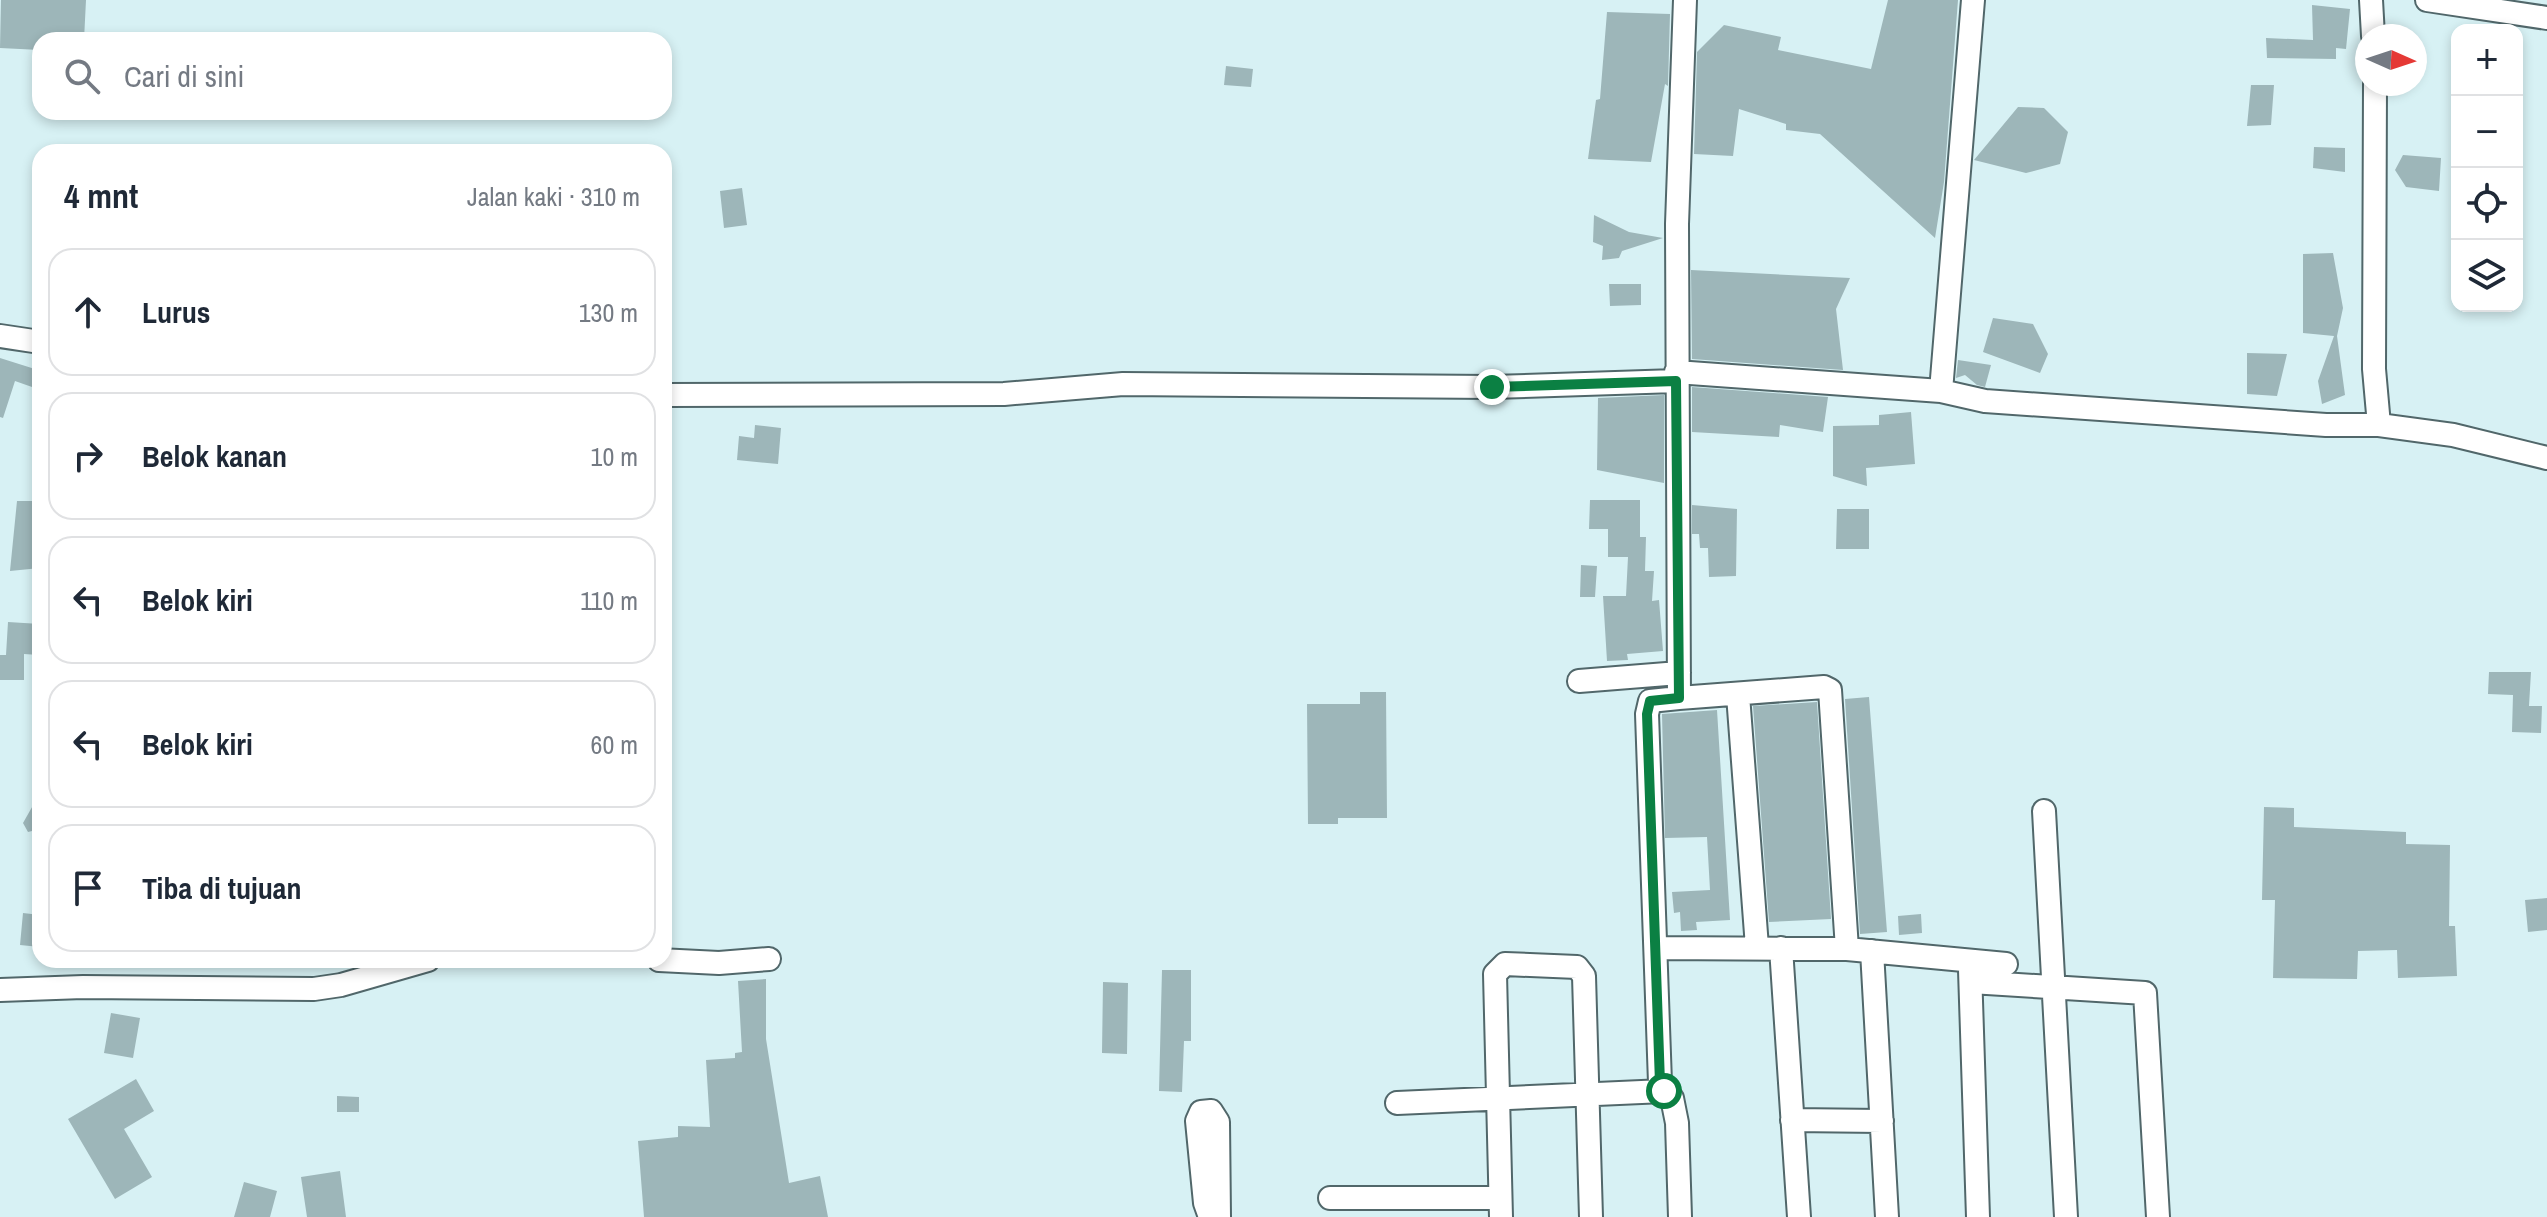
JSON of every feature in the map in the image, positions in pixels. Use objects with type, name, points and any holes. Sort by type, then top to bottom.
[{"type":"street","points":[[1679,698],[1676,376],[1685,0]]},
{"type":"street","points":[[1941,391],[1973,0]]},
{"type":"street","points":[[2371,0],[2372,24]]},
{"type":"street","points":[[2427,0],[2547,18]]},
{"type":"street","points":[[2375,96],[2373,322],[2379,425]]},
{"type":"street","points":[[0,336],[32,341]]},
{"type":"street","points":[[672,395],[1004,394],[1123,384],[1492,387],[1676,376],[1941,391],[1985,401],[2326,425],[2379,425],[2453,435],[2547,458]]},
{"type":"street","points":[[1579,681],[1679,673]]},
{"type":"street","points":[[1680,1217],[1677,1123],[1672,1098],[1660,1083],[1647,714],[1650,701],[1824,687],[1830,690],[1847,949]]},
{"type":"street","points":[[1738,695],[1757,947]]},
{"type":"street","points":[[2044,811],[2066,1217]]},
{"type":"street","points":[[1657,948],[1872,951],[2055,987],[2145,993],[2158,1217]]},
{"type":"street","points":[[1781,948],[1799,1217]]},
{"type":"street","points":[[1872,951],[1887,1217]]},
{"type":"street","points":[[672,961],[719,963],[769,959]]},
{"type":"street","points":[[1330,1198],[1500,1208],[1495,974],[1505,964],[1577,967],[1581,970],[1591,1217]]},
{"type":"street","points":[[1970,971],[2006,964]]},
{"type":"street","points":[[0,990],[83,987],[314,989],[341,985],[400,968]]},
{"type":"street","points":[[1970,971],[1978,1217]]},
{"type":"street","points":[[1397,1103],[1664,1091]]},
{"type":"street","points":[[1210,1217],[1205,1203],[1197,1121],[1201,1112],[1211,1111],[1218,1122],[1219,1217]]},
{"type":"street","points":[[1792,1120],[1882,1121]]},
{"type":"building","points":[[1,0],[86,0],[84,32],[32,32],[32,50],[0,48]]},
{"type":"building","points":[[1888,0],[1958,0],[1944,182],[1935,238],[1820,134],[1786,130],[1786,124],[1739,109],[1733,156],[1694,154],[1697,52],[1724,25],[1781,37],[1778,50],[1871,69]]},
{"type":"building","points":[[2312,5],[2350,9],[2346,49],[2336,48],[2336,59],[2267,58],[2266,38],[2313,40]]},
{"type":"building","points":[[1607,12],[1670,14],[1668,86],[1665,84],[1651,162],[1588,159],[1596,100],[1600,99]]},
{"type":"building","points":[[1226,66],[1253,69],[1251,87],[1224,85]]},
{"type":"building","points":[[2251,85],[2274,85],[2271,125],[2247,126]]},
{"type":"building","points":[[2018,107],[2044,108],[2068,132],[2060,164],[2026,173],[1974,160]]},
{"type":"building","points":[[2314,147],[2345,148],[2345,172],[2313,168]]},
{"type":"building","points":[[2403,155],[2441,158],[2439,191],[2406,187],[2395,170]]},
{"type":"building","points":[[742,188],[747,225],[724,228],[720,191]]},
{"type":"building","points":[[1594,215],[1629,232],[1663,238],[1622,251],[1619,258],[1602,260],[1603,246],[1593,242]]},
{"type":"building","points":[[2333,253],[2343,308],[2337,336],[2345,395],[2322,404],[2318,381],[2334,336],[2303,333],[2303,254]]},
{"type":"building","points":[[1691,270],[1850,278],[1836,309],[1843,370],[1692,359]]},
{"type":"building","points":[[1609,284],[1641,284],[1641,305],[1610,306]]},
{"type":"building","points":[[1993,318],[2033,324],[2048,354],[2040,373],[1983,352]]},
{"type":"building","points":[[2247,353],[2287,354],[2277,396],[2247,394]]},
{"type":"building","points":[[0,358],[32,368],[32,387],[15,381],[3,418],[0,417]]},
{"type":"building","points":[[1958,360],[1991,365],[1985,387],[1977,385],[1965,375],[1956,378]]},
{"type":"building","points":[[1692,387],[1828,397],[1823,432],[1780,425],[1779,437],[1692,432]]},
{"type":"building","points":[[1664,395],[1664,483],[1597,470],[1598,398]]},
{"type":"building","points":[[1911,412],[1915,464],[1866,468],[1867,486],[1833,476],[1833,426],[1879,425],[1879,415]]},
{"type":"building","points":[[755,425],[781,428],[778,464],[737,460],[739,436],[754,438]]},
{"type":"building","points":[[1590,500],[1640,500],[1640,537],[1646,537],[1645,571],[1654,571],[1652,601],[1659,600],[1663,651],[1627,654],[1628,660],[1607,661],[1603,596],[1626,596],[1628,557],[1608,557],[1608,529],[1589,529]]},
{"type":"building","points":[[17,501],[32,501],[32,569],[10,571]]},
{"type":"building","points":[[1692,505],[1737,509],[1736,576],[1709,577],[1708,548],[1700,548],[1699,534],[1692,534]]},
{"type":"building","points":[[1837,509],[1869,509],[1869,549],[1836,549]]},
{"type":"building","points":[[1581,565],[1597,566],[1595,597],[1580,597]]},
{"type":"building","points":[[8,622],[32,624],[32,655],[24,654],[24,680],[0,680],[0,655],[6,655]]},
{"type":"building","points":[[2489,672],[2531,672],[2529,706],[2542,706],[2541,733],[2512,732],[2513,695],[2488,694]]},
{"type":"building","points":[[1360,692],[1386,692],[1387,818],[1338,818],[1338,824],[1308,824],[1307,704],[1360,704]]},
{"type":"building","points":[[1869,697],[1887,932],[1860,934],[1845,699]]},
{"type":"building","points":[[1817,702],[1831,919],[1769,922],[1753,706]]},
{"type":"building","points":[[1717,710],[1730,920],[1696,922],[1697,930],[1681,931],[1680,912],[1674,913],[1672,892],[1710,890],[1707,837],[1665,838],[1662,714]]},
{"type":"building","points":[[32,807],[32,831],[28,832],[23,823]]},
{"type":"building","points":[[2264,807],[2294,808],[2294,827],[2406,832],[2406,844],[2450,845],[2449,926],[2455,926],[2457,976],[2398,978],[2397,950],[2358,951],[2357,979],[2273,978],[2275,900],[2262,900]]},
{"type":"building","points":[[2547,898],[2547,930],[2528,932],[2525,900]]},
{"type":"building","points":[[23,913],[32,914],[32,946],[20,945]]},
{"type":"building","points":[[1921,914],[1922,933],[1899,935],[1898,916]]},
{"type":"building","points":[[1162,970],[1191,970],[1191,1041],[1184,1041],[1182,1092],[1159,1091]]},
{"type":"building","points":[[766,979],[766,1039],[789,1183],[820,1176],[828,1217],[644,1217],[638,1141],[678,1137],[678,1126],[710,1127],[706,1060],[735,1058],[735,1053],[742,1052],[738,981]]},
{"type":"building","points":[[1103,982],[1128,983],[1127,1054],[1102,1053]]},
{"type":"building","points":[[111,1013],[140,1018],[133,1058],[104,1053]]},
{"type":"building","points":[[136,1079],[154,1111],[124,1129],[152,1177],[115,1199],[68,1119]]},
{"type":"building","points":[[337,1096],[359,1097],[359,1112],[337,1112]]},
{"type":"building","points":[[340,1171],[346,1217],[307,1217],[301,1177]]},
{"type":"building","points":[[244,1182],[277,1191],[270,1217],[234,1217]]},
{"type":"route","points":[[1492,387],[1676,381],[1679,698],[1650,701],[1647,714],[1660,1083],[1664,1091]]}]
